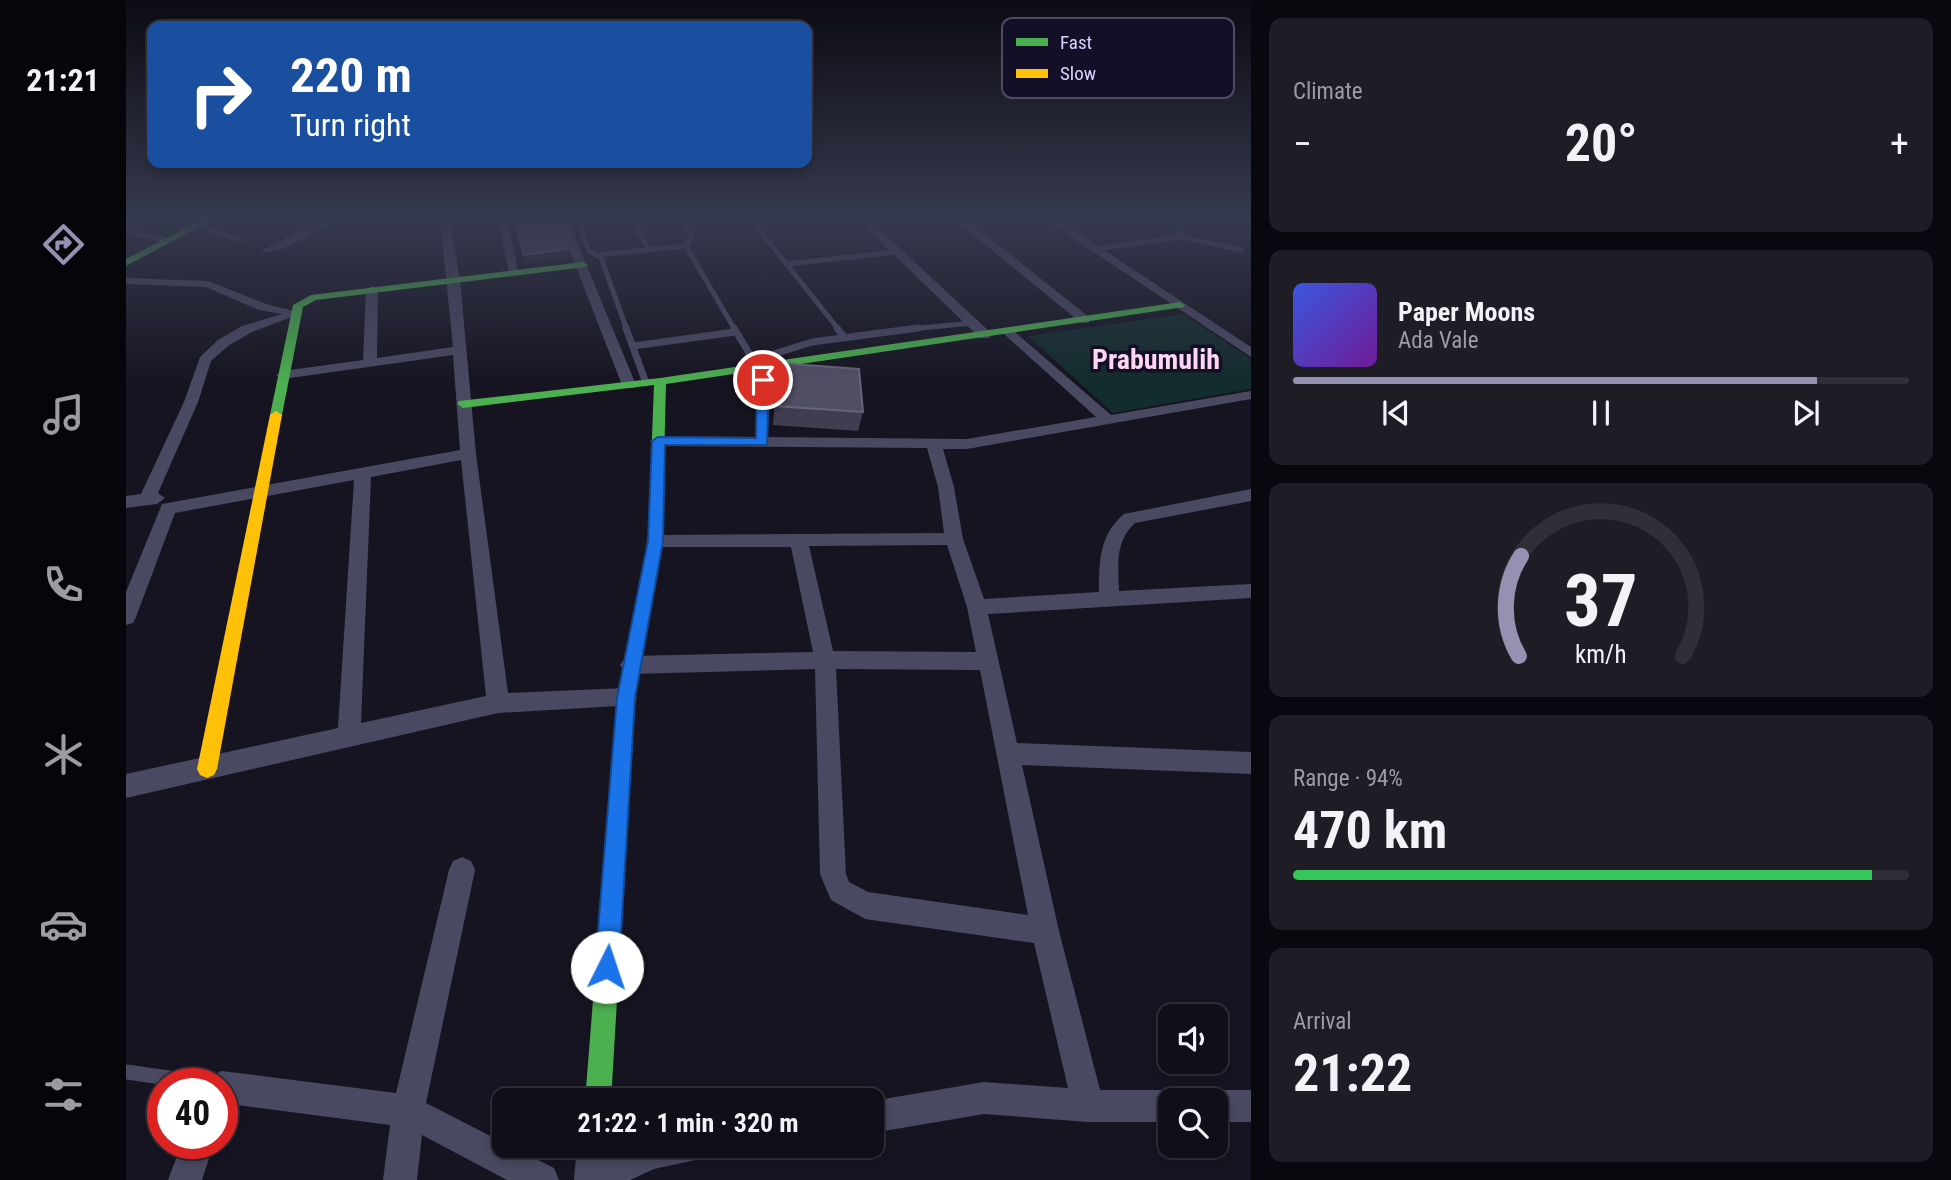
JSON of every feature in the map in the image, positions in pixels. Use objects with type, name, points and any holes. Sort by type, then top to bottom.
[{"type":"street","points":[[453,273],[468,454],[499,703]]},
{"type":"street","points":[[207,769],[283,375],[296,311],[301,301],[513,273]]},
{"type":"street","points":[[586,273],[629,385]]},
{"type":"street","points":[[919,273],[979,329]]},
{"type":"street","points":[[1027,273],[1085,320]]},
{"type":"street","points":[[1132,273],[1251,353]]},
{"type":"street","points":[[126,281],[208,284],[273,311],[296,311]]},
{"type":"street","points":[[370,362],[372,290]]},
{"type":"street","points":[[463,404],[761,370],[979,329],[1009,331],[1180,305]]},
{"type":"street","points":[[147,499],[191,402],[205,360],[223,343],[247,329],[296,311]]},
{"type":"street","points":[[1009,331],[1108,420]]},
{"type":"street","points":[[283,375],[459,350]]},
{"type":"street","points":[[599,1088],[626,698],[655,541],[658,441],[653,382]]},
{"type":"street","points":[[658,441],[967,444],[1251,395]]},
{"type":"street","points":[[933,443],[946,487],[954,539],[977,607],[1010,754],[1045,932],[1088,1106]]},
{"type":"street","points":[[946,487],[954,464],[967,444]]},
{"type":"street","points":[[169,508],[468,454]]},
{"type":"street","points":[[349,737],[363,473]]},
{"type":"street","points":[[1110,601],[1111,538],[1118,526],[1130,518],[1251,495]]},
{"type":"street","points":[[126,502],[157,498],[169,508]]},
{"type":"street","points":[[126,617],[169,508]]},
{"type":"street","points":[[797,539],[825,660],[833,874],[840,891],[865,905],[1045,932]]},
{"type":"street","points":[[655,541],[954,539]]},
{"type":"street","points":[[977,607],[1251,591]]},
{"type":"street","points":[[631,665],[825,660],[988,661]]},
{"type":"street","points":[[126,786],[499,703],[626,698]]},
{"type":"street","points":[[1010,754],[1251,763]]},
{"type":"street","points":[[400,1180],[408,1111],[462,870]]},
{"type":"street","points":[[238,1089],[408,1111],[542,1180]]},
{"type":"street","points":[[884,1115],[984,1098],[1088,1106],[1158,1106]]},
{"type":"street","points":[[1228,1106],[1251,1106]]},
{"type":"street","points":[[593,1158],[592,1180],[642,1158]]},
{"type":"street","points":[[185,1180],[192,1159]]},
{"type":"lane","points":[[607,273],[633,346],[653,382]]},
{"type":"lane","points":[[701,273],[735,332],[761,370]]},
{"type":"lane","points":[[793,273],[845,338]]},
{"type":"lane","points":[[763,442],[761,370],[764,358],[774,352],[845,338],[979,329]]},
{"type":"lane","points":[[633,346],[735,332]]},
{"type":"lane","points":[[126,1072],[147,1075]]},
{"type":"green space","points":[[1183,314],[1251,359],[1251,389],[1113,413],[1028,336]]},
{"type":"building","points":[[778,363],[859,369],[863,412],[775,406]]},
{"type":"traffic: fast","points":[[276,415],[298,305],[314,297],[515,273]]},
{"type":"traffic: fast","points":[[463,404],[660,381],[1180,305]]},
{"type":"traffic: fast","points":[[599,1088],[626,698],[655,541],[660,381]]},
{"type":"traffic: slow","points":[[207,769],[276,415]]},
{"type":"district","name":"Prabumulih","points":[[1156,359]]},
{"type":"route","points":[[607,967],[626,698],[655,541],[658,441],[763,442],[763,380]]}]
